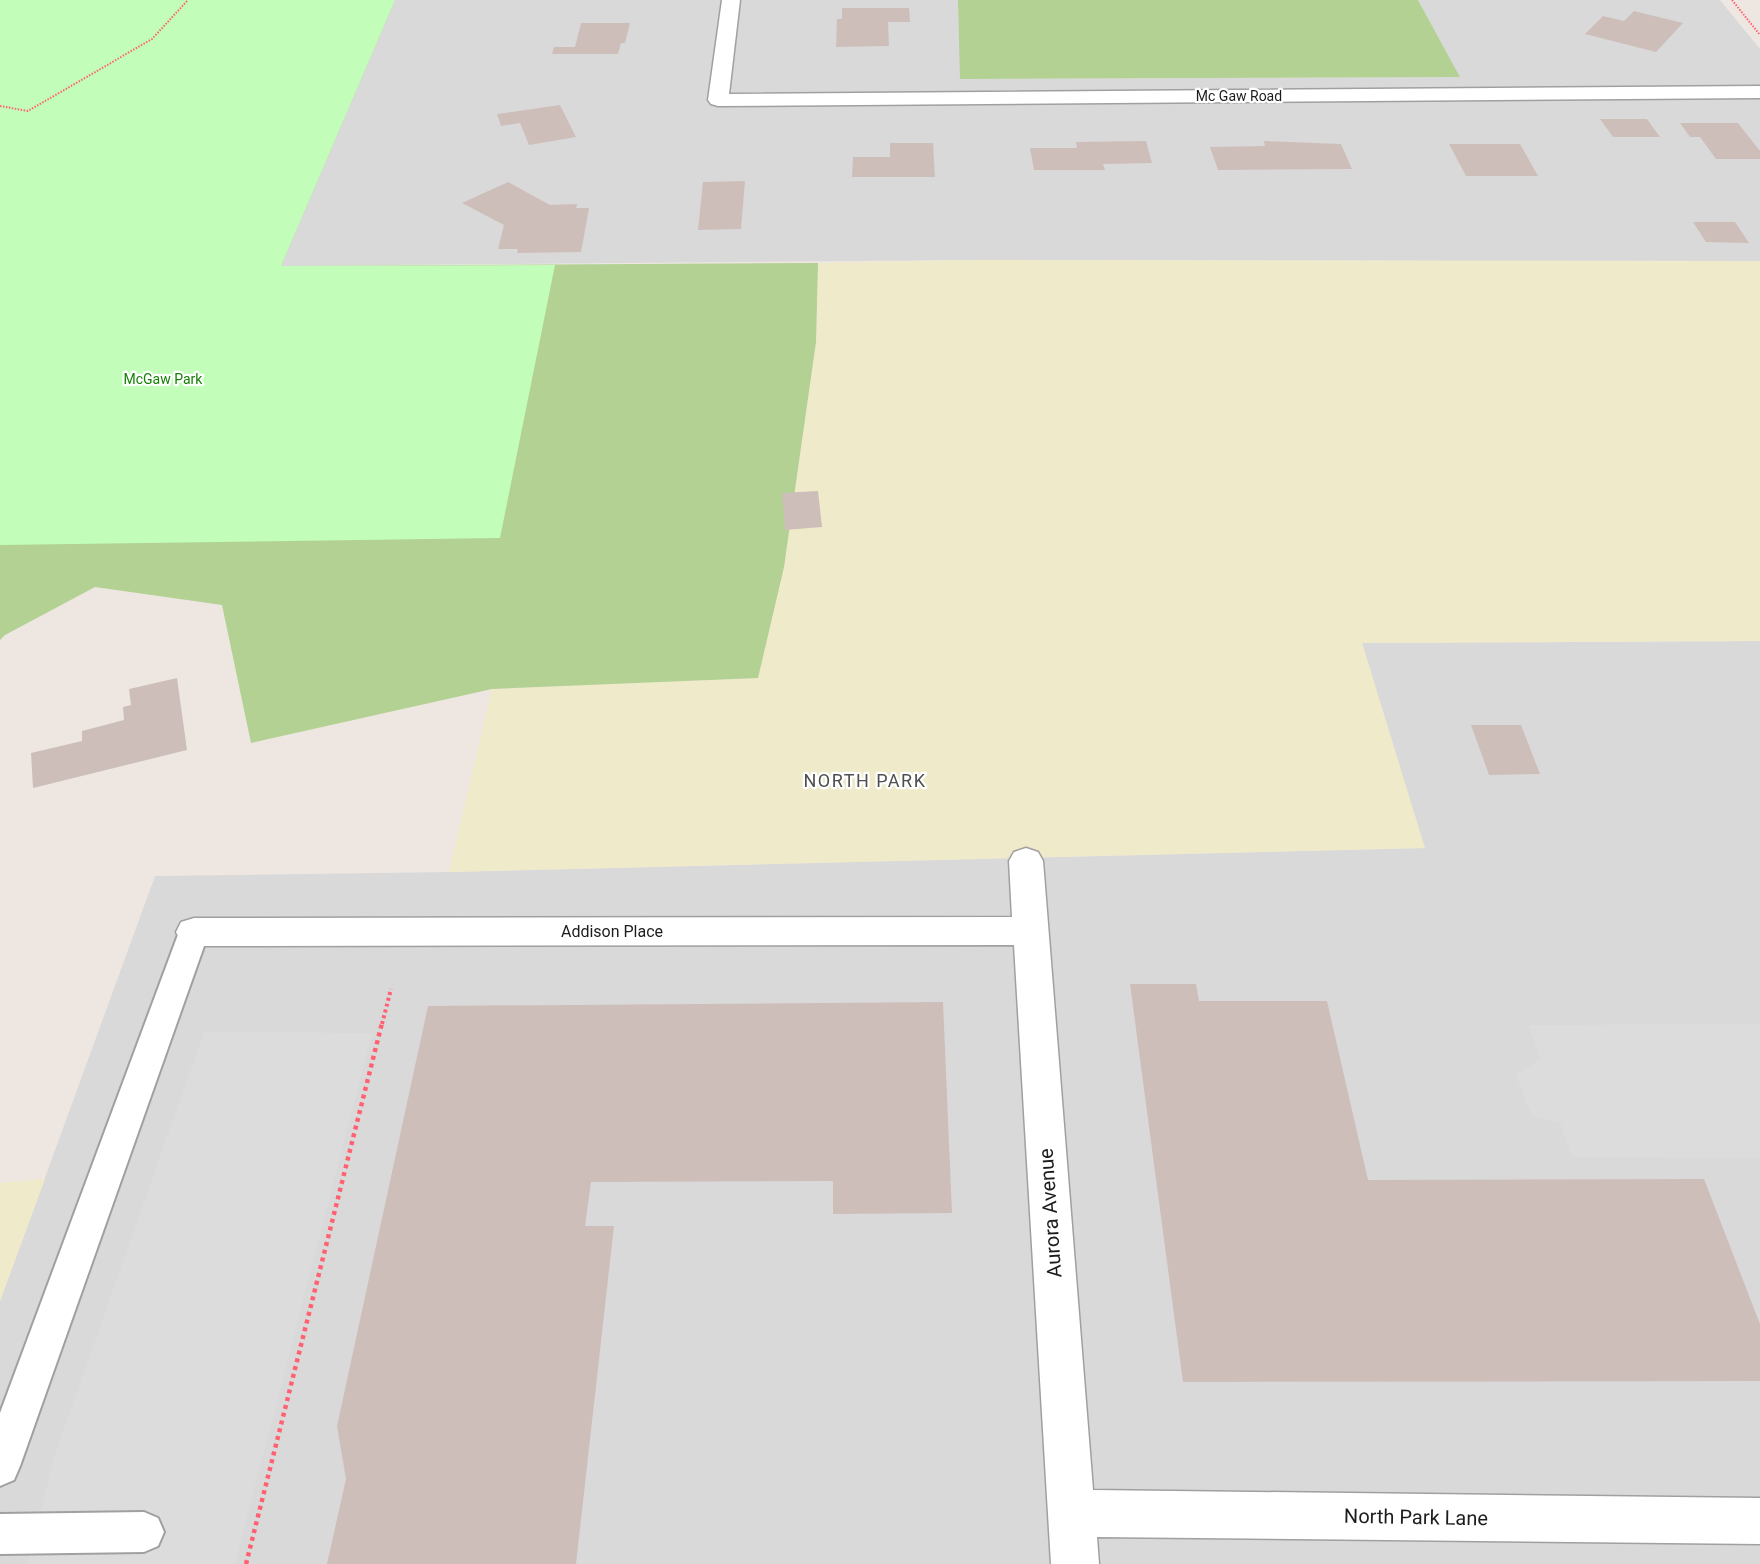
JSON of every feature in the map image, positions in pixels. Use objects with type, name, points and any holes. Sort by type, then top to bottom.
[{"type":"street","name":"Mc Gaw Road","points":[[731,0],[718,100],[1760,92]]},
{"type":"street","name":"Aurora Avenue","points":[[1026,861],[1076,1564]]},
{"type":"street","name":"Addison Place","points":[[194,932],[1030,931]]},
{"type":"street","name":"North Park Lane","points":[[1072,1513],[1760,1521]]},
{"type":"lane","points":[[0,1466],[194,932]]},
{"type":"lane","points":[[0,1534],[144,1532]]},
{"type":"path","points":[[0,105],[28,111],[152,39],[188,0]]},
{"type":"path","points":[[1732,0],[1760,34]]},
{"type":"path","points":[[246,1564],[391,989]]},
{"type":"shaded area","points":[[395,0],[958,0],[961,79],[1460,77],[1418,0],[1720,0],[1760,49],[1760,261],[966,260],[281,266]]},
{"type":"shaded area","points":[[966,260],[1760,261],[1760,641],[1362,643],[1425,848],[449,872],[492,689],[758,678],[784,567],[816,342],[818,263]]},
{"type":"shaded area","points":[[1760,641],[1760,1564],[0,1564],[0,1301],[155,876],[449,872],[1424,848],[1362,643]]},
{"type":"shaded area","points":[[1760,1024],[1760,1158],[1572,1157],[1560,1123],[1532,1116],[1516,1075],[1540,1059],[1528,1025]]},
{"type":"shaded area","points":[[204,1032],[372,1033],[235,1564],[28,1564],[54,1457]]},
{"type":"shaded area","points":[[45,1179],[0,1301],[0,1183]]},
{"type":"green space","points":[[0,0],[395,0],[281,266],[818,263],[816,342],[784,567],[758,678],[492,689],[251,743],[222,605],[95,587],[5,635],[0,640]]},
{"type":"green space","name":"McGaw Park","points":[[0,0],[395,0],[281,266],[555,265],[500,538],[0,545]]},
{"type":"green space","points":[[958,0],[1418,0],[1460,77],[960,79]]},
{"type":"building","points":[[842,8],[909,8],[910,22],[888,22],[889,46],[836,47],[837,19],[842,19]]},
{"type":"building","points":[[1634,11],[1683,23],[1656,52],[1585,34],[1603,16],[1624,21]]},
{"type":"building","points":[[581,23],[630,23],[625,43],[621,43],[618,54],[552,54],[554,47],[575,47]]},
{"type":"building","points":[[560,105],[576,137],[529,145],[520,123],[501,126],[497,114]]},
{"type":"building","points":[[1600,119],[1647,119],[1660,137],[1613,137]]},
{"type":"building","points":[[1680,123],[1738,123],[1760,151],[1760,159],[1716,159],[1700,137],[1690,137]]},
{"type":"building","points":[[1146,141],[1152,163],[1103,164],[1105,170],[1034,170],[1030,148],[1077,148],[1076,142]]},
{"type":"building","points":[[1264,141],[1341,144],[1352,169],[1218,170],[1210,147],[1265,146]]},
{"type":"building","points":[[890,143],[933,143],[935,177],[852,177],[853,157],[890,157]]},
{"type":"building","points":[[1449,144],[1520,144],[1538,176],[1466,176]]},
{"type":"building","points":[[745,181],[741,229],[698,230],[703,182]]},
{"type":"building","points":[[508,182],[550,205],[577,204],[576,208],[589,208],[581,252],[517,253],[518,249],[498,249],[504,225],[462,203]]},
{"type":"building","points":[[1693,222],[1735,222],[1749,243],[1706,242]]},
{"type":"building","points":[[818,491],[822,527],[785,530],[782,493]]},
{"type":"building","points":[[177,678],[187,750],[33,788],[31,753],[82,741],[82,731],[124,720],[123,707],[131,705],[129,689]]},
{"type":"building","points":[[1471,725],[1521,725],[1540,774],[1489,775]]},
{"type":"building","points":[[1130,984],[1196,984],[1199,1001],[1327,1001],[1368,1180],[1704,1179],[1760,1324],[1760,1381],[1183,1382]]},
{"type":"building","points":[[943,1002],[952,1213],[833,1214],[833,1181],[591,1182],[585,1226],[614,1226],[576,1564],[327,1564],[346,1479],[337,1426],[428,1006]]},
{"type":"district","name":"NORTH PARK","points":[[865,781]]}]
